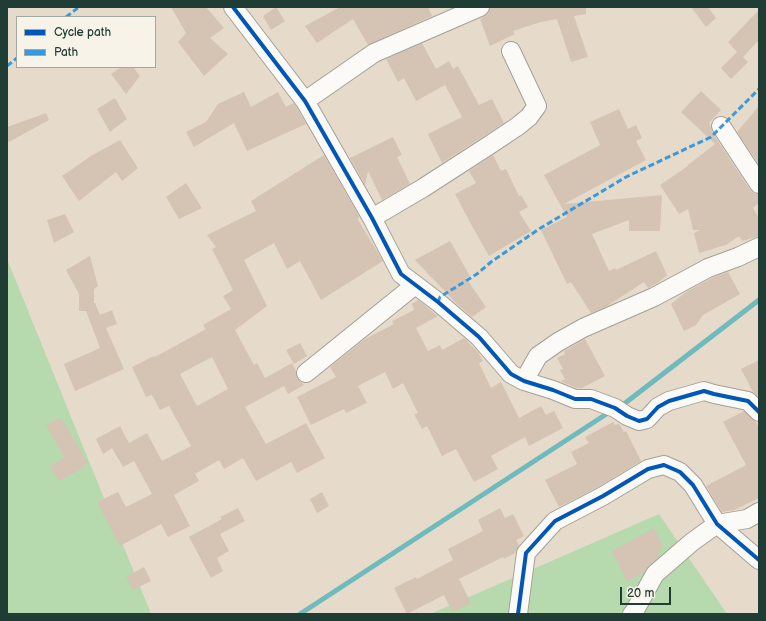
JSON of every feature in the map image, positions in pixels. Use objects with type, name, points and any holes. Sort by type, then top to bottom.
[{"type":"street","points":[[232,7],[305,101],[372,218],[401,274],[438,302],[478,337],[511,374],[524,381],[575,399],[591,400],[615,408],[627,416],[639,421],[647,419],[658,407],[669,401],[704,391],[748,401],[759,412]]},
{"type":"street","points":[[305,101],[374,53],[480,7]]},
{"type":"street","points":[[372,218],[423,188],[488,146],[518,126],[533,112],[537,106],[511,51]]},
{"type":"street","points":[[721,126],[759,184]]},
{"type":"street","points":[[524,381],[538,356],[558,342],[583,328],[654,297],[708,268],[738,257],[759,247]]},
{"type":"street","points":[[306,373],[415,285]]},
{"type":"street","points":[[518,614],[526,553],[555,521],[603,496],[648,469],[664,466],[680,472],[693,485],[717,524],[759,560]]},
{"type":"street","points":[[632,614],[656,574],[692,542],[717,524],[747,519],[759,512]]},
{"type":"green space","points":[[7,259],[20,291],[151,614],[7,614]]},
{"type":"green space","points":[[659,514],[727,614],[430,614]]},
{"type":"building","points":[[171,7],[206,7],[224,28],[210,38],[228,54],[204,76],[178,42],[186,33]]},
{"type":"building","points":[[276,7],[285,21],[271,30],[263,16]]},
{"type":"building","points":[[340,7],[428,7],[432,16],[368,45],[353,19],[317,43],[305,26]]},
{"type":"building","points":[[490,7],[586,7],[586,14],[574,16],[588,57],[571,62],[557,19],[541,22],[513,31],[515,34],[490,46],[480,19],[488,14]]},
{"type":"building","points":[[691,7],[708,7],[716,18],[706,27]]},
{"type":"building","points":[[759,10],[759,40],[743,57],[748,62],[731,79],[721,68],[737,52],[728,42]]},
{"type":"building","points":[[422,43],[436,69],[449,61],[453,69],[458,66],[479,105],[492,99],[504,123],[442,163],[428,134],[462,117],[445,85],[416,101],[404,78],[398,82],[386,59]]},
{"type":"building","points":[[120,68],[134,68],[140,76],[126,94],[111,74]]},
{"type":"building","points":[[701,91],[721,110],[709,123],[712,132],[750,190],[759,194],[759,203],[753,208],[759,218],[759,236],[742,241],[739,236],[726,245],[699,253],[694,233],[700,230],[693,230],[688,209],[679,214],[660,185],[688,166],[715,144],[681,112]]},
{"type":"building","points":[[244,92],[251,107],[278,92],[286,107],[294,103],[306,124],[247,151],[234,123],[194,147],[186,132],[206,122],[218,104]]},
{"type":"building","points":[[115,98],[127,119],[110,132],[97,109]]},
{"type":"building","points":[[759,106],[759,165],[737,132]]},
{"type":"building","points":[[619,109],[628,129],[636,125],[642,138],[636,141],[646,160],[564,204],[662,195],[660,231],[629,231],[629,220],[592,234],[609,271],[615,268],[616,270],[656,251],[667,275],[659,282],[648,288],[644,282],[604,308],[591,313],[571,282],[567,284],[541,230],[567,217],[544,175],[600,145],[590,122]]},
{"type":"building","points":[[46,113],[49,120],[7,143],[7,127]]},
{"type":"building","points":[[393,137],[402,155],[397,157],[410,184],[382,200],[368,171],[365,185],[350,158]]},
{"type":"building","points":[[120,140],[138,168],[122,181],[116,172],[79,201],[62,176],[91,156]]},
{"type":"building","points":[[324,155],[359,216],[358,220],[383,261],[321,300],[300,261],[287,269],[274,243],[244,260],[267,306],[235,330],[254,365],[257,363],[265,378],[292,363],[298,379],[304,385],[288,394],[284,386],[245,407],[266,444],[306,423],[325,458],[297,473],[291,462],[256,481],[243,458],[224,469],[219,460],[195,474],[199,481],[174,495],[190,526],[168,537],[161,524],[120,546],[97,502],[118,492],[126,507],[152,494],[134,461],[123,467],[112,448],[103,454],[96,439],[120,426],[129,443],[147,433],[162,461],[191,446],[169,406],[160,410],[152,395],[146,397],[132,367],[154,356],[155,357],[206,329],[203,325],[231,309],[223,296],[233,290],[212,249],[216,247],[207,235],[256,211],[251,201]],"holes":[[[212,357],[228,389],[197,406],[180,374]]]},
{"type":"building","points":[[493,155],[501,171],[506,169],[519,196],[521,195],[528,207],[519,212],[531,231],[489,256],[455,194],[476,183],[469,171]]},
{"type":"building","points":[[186,183],[202,208],[179,219],[166,197]]},
{"type":"building","points":[[65,214],[74,232],[54,243],[47,220]]},
{"type":"building","points":[[450,241],[470,276],[466,278],[486,307],[472,317],[457,304],[415,260]]},
{"type":"building","points":[[90,256],[98,286],[94,289],[94,303],[100,315],[112,310],[117,324],[106,328],[124,369],[75,391],[64,364],[100,348],[86,311],[79,311],[79,294],[66,270]]},
{"type":"building","points":[[728,272],[740,294],[703,315],[696,325],[684,331],[671,304],[686,292],[712,278]]},
{"type":"building","points":[[418,300],[438,316],[416,328],[428,351],[440,345],[442,350],[464,338],[478,352],[483,361],[479,363],[491,388],[501,382],[519,418],[541,406],[546,415],[554,411],[563,428],[529,446],[525,437],[491,456],[498,469],[474,482],[456,449],[442,456],[427,426],[422,429],[414,414],[418,413],[403,383],[393,389],[385,372],[358,386],[367,403],[346,413],[344,409],[311,425],[297,397],[336,377],[330,367],[365,339],[394,324],[392,321],[414,310],[412,304]]},
{"type":"building","points":[[585,339],[605,376],[582,388],[577,388],[561,381],[565,379],[560,370],[563,369],[557,358],[565,354],[564,351]]},
{"type":"building","points":[[300,343],[307,356],[294,364],[286,350]]},
{"type":"building","points":[[759,360],[759,397],[753,392],[741,369]]},
{"type":"building","points":[[744,411],[756,422],[759,428],[759,498],[734,510],[722,512],[706,486],[746,465],[723,422]]},
{"type":"building","points":[[57,419],[62,419],[87,462],[84,464],[85,467],[59,481],[50,466],[65,458],[46,425]]},
{"type":"building","points":[[613,422],[615,425],[619,424],[624,432],[626,431],[641,461],[598,487],[559,507],[545,480],[577,464],[571,452],[589,443],[585,437]]},
{"type":"building","points":[[322,492],[329,506],[317,513],[310,499]]},
{"type":"building","points":[[238,508],[245,521],[220,534],[229,551],[217,558],[223,571],[211,578],[189,537],[222,519],[220,517]]},
{"type":"building","points":[[500,508],[505,518],[513,514],[524,536],[516,540],[519,545],[515,553],[504,559],[503,557],[459,579],[471,603],[452,612],[444,595],[407,614],[394,588],[416,577],[417,579],[453,560],[448,549],[483,531],[478,520]]},
{"type":"building","points":[[654,528],[663,546],[660,548],[662,551],[657,553],[659,557],[648,566],[643,573],[627,582],[612,551]]},
{"type":"building","points":[[144,567],[151,581],[133,590],[126,577]]},
{"type":"waterway","points":[[620,407],[759,300]]},
{"type":"waterway","points":[[300,614],[611,411]]},
{"type":"marked path","points":[[67,16],[79,7]]},
{"type":"marked path","points":[[7,66],[16,59]]},
{"type":"marked path","points":[[438,302],[440,297],[477,274],[491,262],[539,229],[626,177],[711,137],[759,89]]},
{"type":"cycle path","points":[[233,7],[305,101],[372,218],[401,274],[438,302],[479,337],[511,374],[524,381],[575,399],[591,399],[615,408],[627,416],[639,421],[647,419],[658,407],[669,401],[704,391],[748,401],[759,412]]},
{"type":"cycle path","points":[[518,614],[526,553],[555,521],[603,496],[648,469],[664,465],[680,472],[693,485],[717,524],[759,560]]}]
